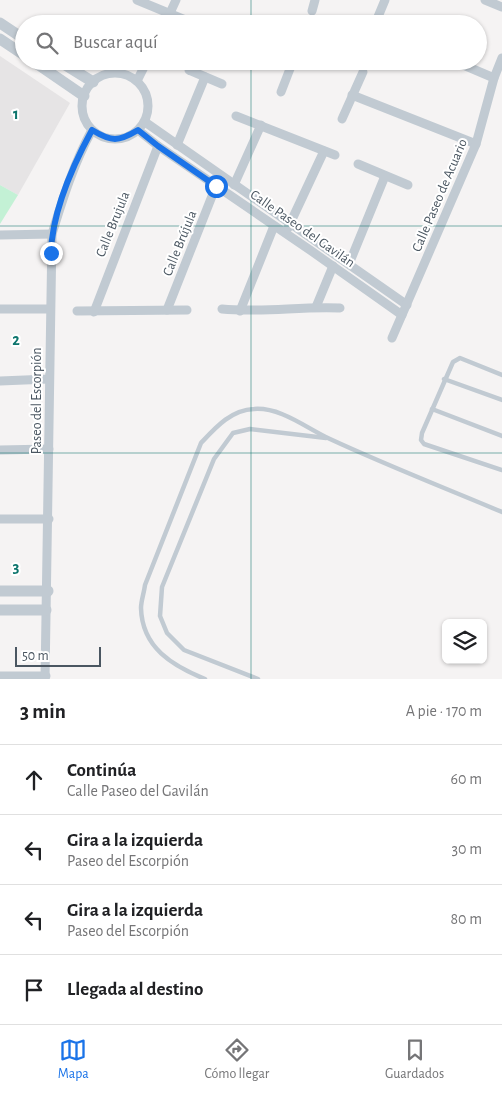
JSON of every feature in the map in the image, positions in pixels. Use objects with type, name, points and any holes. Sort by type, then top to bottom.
[{"type":"street","points":[[137,0],[170,14],[176,0]]},
{"type":"street","points":[[379,15],[385,0]]},
{"type":"street","points":[[485,0],[502,7]]},
{"type":"street","points":[[0,23],[15,33]]},
{"type":"street","points":[[0,39],[15,49]]},
{"type":"street","name":"Calle Paseo de Acuario","points":[[392,338],[476,144],[494,78],[502,58]]},
{"type":"street","points":[[46,70],[84,96]]},
{"type":"street","points":[[74,70],[93,82]]},
{"type":"street","points":[[137,81],[142,70]]},
{"type":"street","points":[[188,70],[222,84]]},
{"type":"street","points":[[281,92],[288,70]]},
{"type":"street","points":[[475,70],[494,78]]},
{"type":"street","points":[[342,119],[363,72]]},
{"type":"street","points":[[117,73],[137,81],[145,91],[148,104],[145,122],[138,130],[124,138],[107,139],[92,130],[86,123],[82,105],[84,96],[93,82],[107,74],[117,73]]},
{"type":"street","points":[[178,145],[205,77]]},
{"type":"street","points":[[352,95],[476,144]]},
{"type":"street","points":[[236,116],[335,155]]},
{"type":"street","name":"Calle Paseo del Gavilán","points":[[145,122],[407,304]]},
{"type":"street","points":[[234,185],[261,125]]},
{"type":"street","name":"Paseo del Escorpión","points":[[45,678],[48,591],[52,234],[66,188],[80,153],[92,130]]},
{"type":"street","name":"Calle Paseo del Gavilán","points":[[138,130],[158,146],[402,315]]},
{"type":"street","name":"Calle Brujula","points":[[94,312],[158,146]]},
{"type":"street","points":[[285,233],[324,151]]},
{"type":"street","points":[[358,164],[408,185]]},
{"type":"street","points":[[349,264],[385,176]]},
{"type":"street","name":"Calle Brújula","points":[[167,310],[216,186]]},
{"type":"street","points":[[240,311],[274,226]]},
{"type":"street","points":[[0,235],[52,234]]},
{"type":"street","points":[[316,307],[333,266]]},
{"type":"street","points":[[222,309],[240,311],[316,307],[340,308]]},
{"type":"street","points":[[0,309],[50,309]]},
{"type":"street","points":[[77,311],[187,310]]},
{"type":"street","points":[[0,381],[49,379]]},
{"type":"street","points":[[0,450],[49,449]]},
{"type":"street","points":[[0,519],[49,519]]},
{"type":"street","points":[[0,591],[48,591]]},
{"type":"street","points":[[0,610],[46,610]]},
{"type":"street","points":[[0,676],[45,678]]},
{"type":"lane","points":[[502,375],[460,358],[452,362],[421,437],[424,444],[502,470]]},
{"type":"lane","points":[[444,379],[502,400]]},
{"type":"lane","points":[[205,679],[182,670],[157,650],[145,632],[141,608],[145,585],[201,443],[236,412],[255,408],[279,412],[330,439],[502,512]]},
{"type":"lane","points":[[432,410],[502,436]]},
{"type":"lane","points":[[258,679],[184,650],[167,633],[160,616],[162,587],[214,459],[233,433],[250,429],[330,439]]},
{"type":"shaded area","points":[[0,56],[15,66],[15,70],[21,70],[70,103],[18,195],[0,185]]},
{"type":"green space","points":[[0,185],[18,195],[0,224]]},
{"type":"route","points":[[51,253],[52,234],[66,188],[80,153],[92,130],[107,139],[124,138],[138,130],[216,186]]}]
